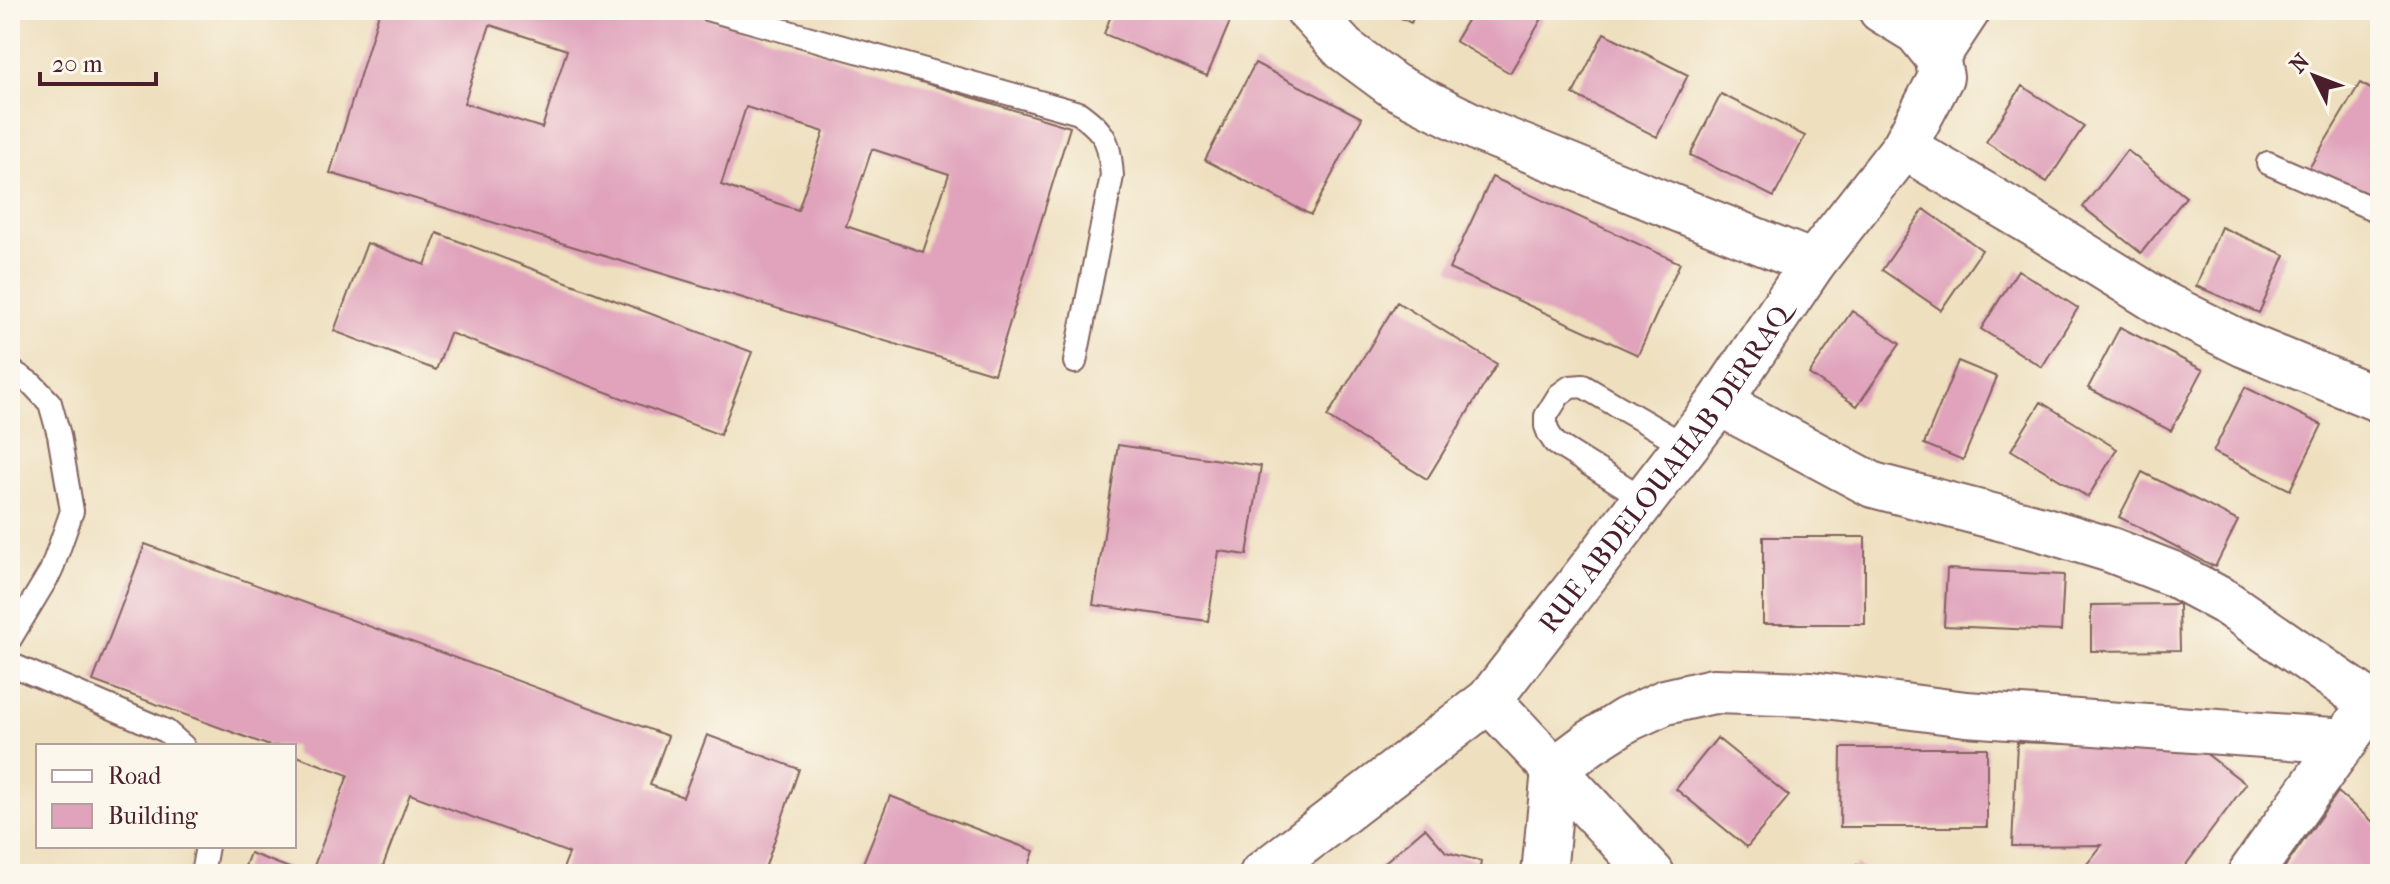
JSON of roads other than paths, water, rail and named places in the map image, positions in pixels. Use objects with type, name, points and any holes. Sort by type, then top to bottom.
[{"type":"street","points":[[1308,10],[1344,49],[1394,86],[1483,131],[1813,263]]},
{"type":"street","points":[[1881,10],[1917,32],[1937,57],[1968,10]]},
{"type":"street","name":"RUE ABDELOUAHAB DERRAQ","points":[[1262,874],[1489,700],[1719,403],[1813,263],[1904,147],[1929,105],[1941,77],[1937,57]]},
{"type":"street","points":[[1904,147],[2163,304],[2245,345],[2380,400]]},
{"type":"street","points":[[1719,403],[1873,485],[2042,529],[2111,550],[2173,574],[2225,602],[2367,717]]},
{"type":"street","points":[[1544,874],[1554,770],[1626,720],[1665,702],[1713,691],[1811,694],[1966,714],[2367,717]]},
{"type":"street","points":[[1489,700],[1652,874]]},
{"type":"street","points":[[2250,874],[2367,717]]},
{"type":"lane","points":[[710,10],[1079,113],[1099,128],[1109,148],[1112,176],[1075,362]]},
{"type":"lane","points":[[2268,163],[2380,212]]},
{"type":"lane","points":[[10,370],[33,385],[50,403],[59,435],[72,511],[51,571],[10,639]]},
{"type":"lane","points":[[1646,500],[1555,443],[1546,426],[1546,416],[1559,395],[1570,387],[1583,386],[1686,446]]},
{"type":"lane","points":[[10,664],[166,731],[181,744]]},
{"type":"lane","points":[[202,874],[207,848]]}]
